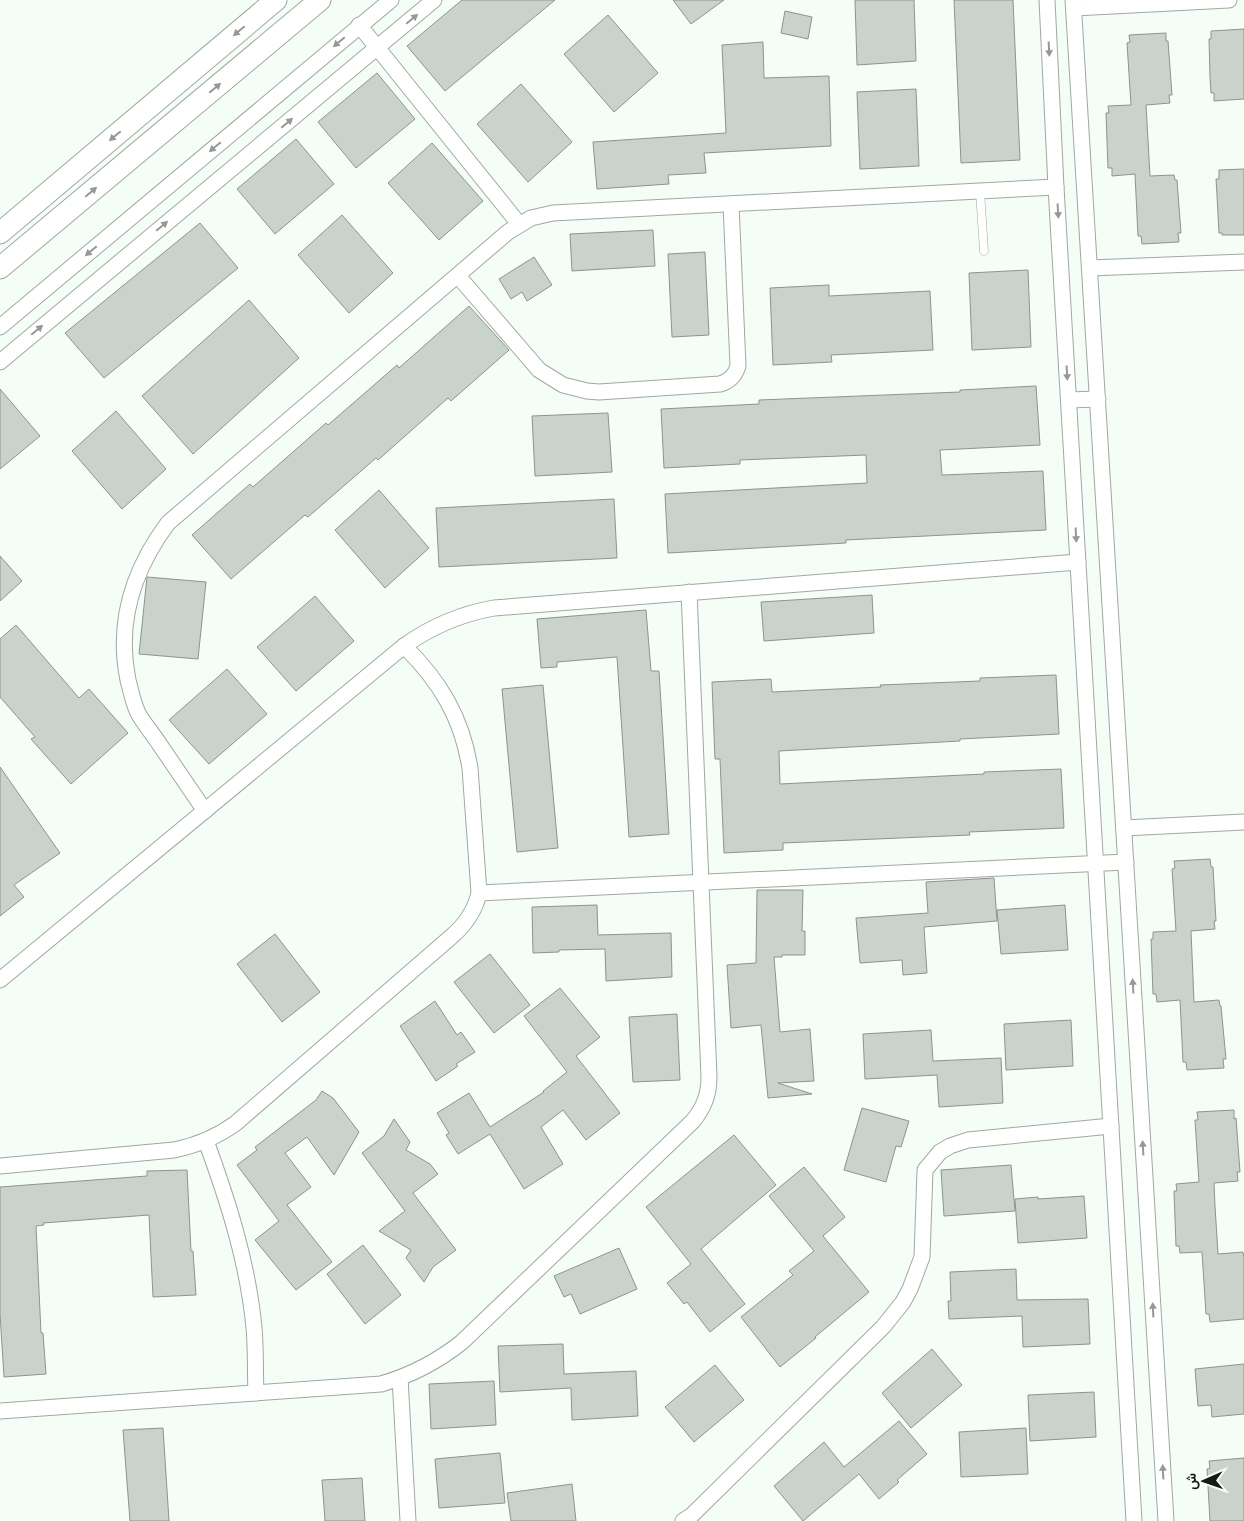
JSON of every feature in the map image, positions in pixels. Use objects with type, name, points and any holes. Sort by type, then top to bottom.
[{"type":"main road","points":[[0,233],[276,0]]},
{"type":"main road","points":[[0,268],[320,0]]},
{"type":"street","points":[[0,327],[391,0]]},
{"type":"street","points":[[0,362],[434,0]]},
{"type":"street","points":[[1047,0],[1068,400],[1134,1521]]},
{"type":"street","points":[[1166,1521],[1073,4],[1229,0]]},
{"type":"street","points":[[359,25],[519,224]]},
{"type":"street","points":[[205,811],[138,712],[126,670],[124,647],[129,603],[140,569],[148,552],[168,523],[508,232],[531,218],[553,213],[1056,187]]},
{"type":"street","points":[[458,276],[539,370],[563,385],[599,392],[720,384],[731,380],[738,366],[731,204]]},
{"type":"street","points":[[1090,268],[1244,262]]},
{"type":"street","points":[[1068,400],[1098,399]]},
{"type":"street","points":[[0,980],[404,646],[439,624],[475,611],[494,608],[1078,562]]},
{"type":"street","points":[[0,1411],[381,1384],[400,1378],[434,1363],[462,1342],[700,1112],[705,1103],[709,1086],[689,592]]},
{"type":"street","points":[[0,1166],[174,1150],[219,1136],[460,930],[473,911],[479,893],[470,768],[462,730],[455,713],[433,678],[404,646]]},
{"type":"street","points":[[1124,828],[1244,822]]},
{"type":"street","points":[[479,893],[1126,862]]},
{"type":"street","points":[[683,1521],[692,1515],[883,1327],[903,1302],[914,1281],[922,1257],[925,1170],[940,1152],[950,1146],[968,1140],[1111,1126]]},
{"type":"street","points":[[206,1141],[227,1198],[242,1253],[254,1327],[256,1393]]},
{"type":"street","points":[[400,1378],[408,1521]]},
{"type":"lane","points":[[980,191],[984,250]]},
{"type":"building","points":[[462,0],[555,0],[445,91],[407,46]]},
{"type":"building","points":[[673,0],[724,0],[691,24]]},
{"type":"building","points":[[855,0],[914,0],[916,61],[857,65]]},
{"type":"building","points":[[954,0],[1013,0],[1020,160],[961,163]]},
{"type":"building","points":[[785,11],[812,17],[808,39],[781,33]]},
{"type":"building","points":[[608,15],[658,73],[614,112],[564,54]]},
{"type":"building","points":[[1244,29],[1244,99],[1214,101],[1214,93],[1211,93],[1210,77],[1209,39],[1211,39],[1211,31]]},
{"type":"building","points":[[1166,33],[1172,95],[1169,95],[1170,103],[1146,105],[1150,176],[1174,175],[1175,180],[1177,180],[1181,233],[1178,233],[1179,242],[1142,244],[1141,236],[1138,236],[1135,174],[1112,176],[1112,168],[1108,168],[1106,113],[1109,113],[1108,106],[1131,105],[1127,43],[1130,42],[1129,35]]},
{"type":"building","points":[[763,42],[764,78],[829,76],[831,146],[704,153],[706,173],[668,175],[669,184],[597,189],[593,142],[726,133],[722,45]]},
{"type":"building","points":[[377,73],[415,119],[356,168],[318,122]]},
{"type":"building","points":[[521,84],[572,142],[528,182],[477,124]]},
{"type":"building","points":[[916,89],[919,166],[860,169],[857,92]]},
{"type":"building","points":[[296,139],[334,184],[275,234],[237,189]]},
{"type":"building","points":[[432,143],[483,201],[439,240],[388,183]]},
{"type":"building","points":[[1244,169],[1244,235],[1222,235],[1222,233],[1219,233],[1216,179],[1219,179],[1219,170]]},
{"type":"building","points":[[342,215],[393,273],[349,313],[298,255]]},
{"type":"building","points":[[200,223],[238,268],[104,378],[65,333]]},
{"type":"building","points":[[653,230],[655,266],[572,271],[570,234]]},
{"type":"building","points":[[705,252],[709,335],[672,337],[668,254]]},
{"type":"building","points":[[534,257],[552,285],[527,301],[522,292],[511,299],[499,279]]},
{"type":"building","points":[[1028,270],[1031,347],[972,350],[969,273]]},
{"type":"building","points":[[829,285],[829,296],[930,291],[933,350],[831,355],[832,362],[773,365],[770,288]]},
{"type":"building","points":[[249,300],[299,358],[193,454],[142,396]]},
{"type":"building","points":[[469,306],[509,350],[451,401],[448,398],[378,460],[376,458],[308,517],[305,515],[231,579],[192,535],[250,484],[253,487],[326,423],[328,425],[397,365],[399,368]]},
{"type":"building","points":[[1036,386],[1040,445],[940,450],[942,475],[1043,471],[1046,530],[846,540],[846,543],[668,553],[665,494],[867,483],[866,455],[740,460],[740,464],[664,468],[661,409],[759,404],[759,400],[960,392],[960,390]]},
{"type":"building","points":[[0,389],[40,436],[0,469]]},
{"type":"building","points":[[116,411],[166,469],[122,509],[72,451]]},
{"type":"building","points":[[608,413],[612,472],[535,476],[532,416]]},
{"type":"building","points":[[379,490],[429,548],[385,588],[335,530]]},
{"type":"building","points":[[614,499],[617,558],[439,567],[436,508]]},
{"type":"building","points":[[0,556],[22,581],[0,601]]},
{"type":"building","points":[[147,577],[206,582],[198,659],[139,654]]},
{"type":"building","points":[[872,595],[874,633],[764,641],[761,602]]},
{"type":"building","points":[[315,596],[354,641],[296,691],[257,647]]},
{"type":"building","points":[[646,610],[651,671],[659,671],[669,834],[629,837],[617,657],[557,662],[557,667],[541,668],[537,619]]},
{"type":"building","points":[[16,625],[79,698],[89,689],[128,733],[71,784],[31,739],[35,737],[0,697],[0,639]]},
{"type":"building","points":[[227,669],[267,714],[209,764],[169,720]]},
{"type":"building","points":[[1056,675],[1059,734],[779,751],[780,784],[1061,769],[1064,828],[969,832],[970,835],[783,843],[783,850],[724,853],[720,759],[715,759],[712,682],[771,679],[772,692],[980,681],[980,678]]},
{"type":"building","points":[[543,685],[558,848],[517,852],[502,689]]},
{"type":"building","points":[[0,767],[60,853],[14,885],[24,897],[0,916]]},
{"type":"building","points":[[1210,859],[1211,867],[1213,867],[1216,921],[1214,921],[1215,929],[1191,931],[1194,1002],[1219,1000],[1226,1059],[1223,1059],[1224,1068],[1187,1070],[1186,1062],[1183,1062],[1180,1000],[1157,1002],[1156,994],[1153,994],[1151,939],[1153,939],[1153,932],[1176,931],[1172,869],[1175,868],[1174,861]]},
{"type":"building","points":[[994,878],[997,921],[924,927],[927,973],[903,975],[902,960],[860,963],[856,918],[928,913],[926,882]]},
{"type":"building","points":[[757,890],[803,890],[802,931],[805,931],[805,955],[774,957],[780,1032],[810,1029],[814,1081],[778,1083],[812,1094],[768,1098],[761,1025],[731,1028],[727,965],[756,963]]},
{"type":"building","points":[[597,905],[598,935],[671,933],[672,977],[606,981],[605,949],[559,950],[559,952],[533,953],[532,907]]},
{"type":"building","points":[[1065,905],[1068,950],[1001,954],[997,910]]},
{"type":"building","points":[[275,934],[320,992],[282,1022],[237,964]]},
{"type":"building","points":[[490,954],[530,1005],[494,1033],[454,982]]},
{"type":"building","points":[[560,988],[600,1037],[576,1056],[620,1113],[586,1140],[563,1110],[541,1127],[563,1164],[524,1189],[490,1134],[458,1154],[446,1135],[449,1133],[437,1113],[469,1093],[490,1127],[544,1092],[567,1072],[524,1016]]},
{"type":"building","points":[[435,1001],[457,1035],[461,1032],[475,1052],[456,1064],[458,1066],[436,1081],[400,1026]]},
{"type":"building","points":[[677,1014],[680,1080],[633,1082],[629,1017]]},
{"type":"building","points":[[1071,1020],[1073,1066],[1006,1070],[1004,1024]]},
{"type":"building","points":[[931,1030],[933,1061],[1001,1058],[1003,1103],[939,1107],[937,1075],[865,1079],[863,1034]]},
{"type":"building","points":[[322,1091],[333,1098],[359,1132],[334,1175],[307,1137],[285,1153],[311,1187],[287,1205],[332,1262],[296,1290],[255,1240],[279,1221],[237,1165],[257,1150],[255,1147],[316,1100]]},
{"type":"building","points":[[862,1108],[909,1121],[901,1147],[896,1146],[886,1182],[844,1170]]},
{"type":"building","points":[[1234,1110],[1240,1172],[1237,1172],[1238,1181],[1214,1183],[1215,1206],[1218,1254],[1243,1252],[1244,1319],[1210,1322],[1209,1314],[1206,1314],[1202,1252],[1180,1253],[1179,1246],[1176,1246],[1174,1191],[1177,1191],[1176,1184],[1199,1182],[1195,1120],[1198,1120],[1197,1112]]},
{"type":"building","points":[[394,1119],[410,1142],[406,1150],[430,1164],[438,1174],[413,1193],[456,1250],[433,1267],[424,1282],[406,1258],[411,1250],[379,1231],[405,1211],[362,1153],[384,1136]]},
{"type":"building","points":[[734,1135],[776,1185],[701,1249],[745,1304],[710,1332],[687,1302],[684,1304],[667,1283],[691,1264],[646,1207]]},
{"type":"building","points":[[1011,1165],[1015,1211],[944,1216],[941,1170]]},
{"type":"building","points":[[804,1167],[845,1217],[823,1236],[869,1292],[780,1367],[741,1317],[793,1275],[789,1271],[814,1251],[769,1196]]},
{"type":"building","points":[[187,1170],[191,1251],[193,1251],[196,1295],[153,1297],[149,1215],[43,1223],[44,1225],[36,1226],[41,1333],[43,1333],[46,1374],[4,1377],[0,1314],[0,1187],[147,1176],[147,1171]]},
{"type":"building","points":[[1084,1196],[1087,1238],[1018,1243],[1015,1199]]},
{"type":"building","points":[[363,1245],[401,1295],[365,1324],[327,1274]]},
{"type":"building","points":[[619,1248],[637,1289],[580,1314],[571,1294],[564,1297],[554,1276]]},
{"type":"building","points":[[1016,1269],[1017,1300],[1088,1299],[1090,1344],[1023,1347],[1022,1316],[949,1319],[948,1301],[951,1301],[950,1272]]},
{"type":"building","points":[[563,1344],[564,1374],[636,1371],[638,1416],[572,1420],[571,1388],[500,1392],[498,1346]]},
{"type":"building","points":[[932,1349],[962,1385],[911,1428],[882,1393]]},
{"type":"building","points":[[1244,1364],[1244,1414],[1212,1417],[1211,1405],[1198,1406],[1195,1369]]},
{"type":"building","points":[[715,1365],[744,1400],[694,1442],[665,1407]]},
{"type":"building","points":[[494,1381],[496,1425],[431,1429],[429,1384]]},
{"type":"building","points":[[1094,1392],[1096,1437],[1030,1441],[1028,1395]]},
{"type":"building","points":[[899,1421],[927,1454],[897,1480],[899,1482],[879,1499],[859,1474],[803,1521],[774,1486],[824,1442],[844,1467]]},
{"type":"building","points":[[163,1428],[169,1521],[130,1521],[123,1430]]},
{"type":"building","points":[[1026,1428],[1028,1474],[961,1477],[959,1432]]},
{"type":"building","points":[[500,1453],[505,1503],[439,1508],[435,1459]]},
{"type":"building","points":[[1244,1458],[1244,1521],[1210,1521],[1207,1469],[1210,1468],[1209,1461]]},
{"type":"building","points":[[362,1478],[365,1521],[325,1521],[322,1480]]},
{"type":"building","points":[[572,1484],[576,1521],[511,1521],[507,1493]]}]
